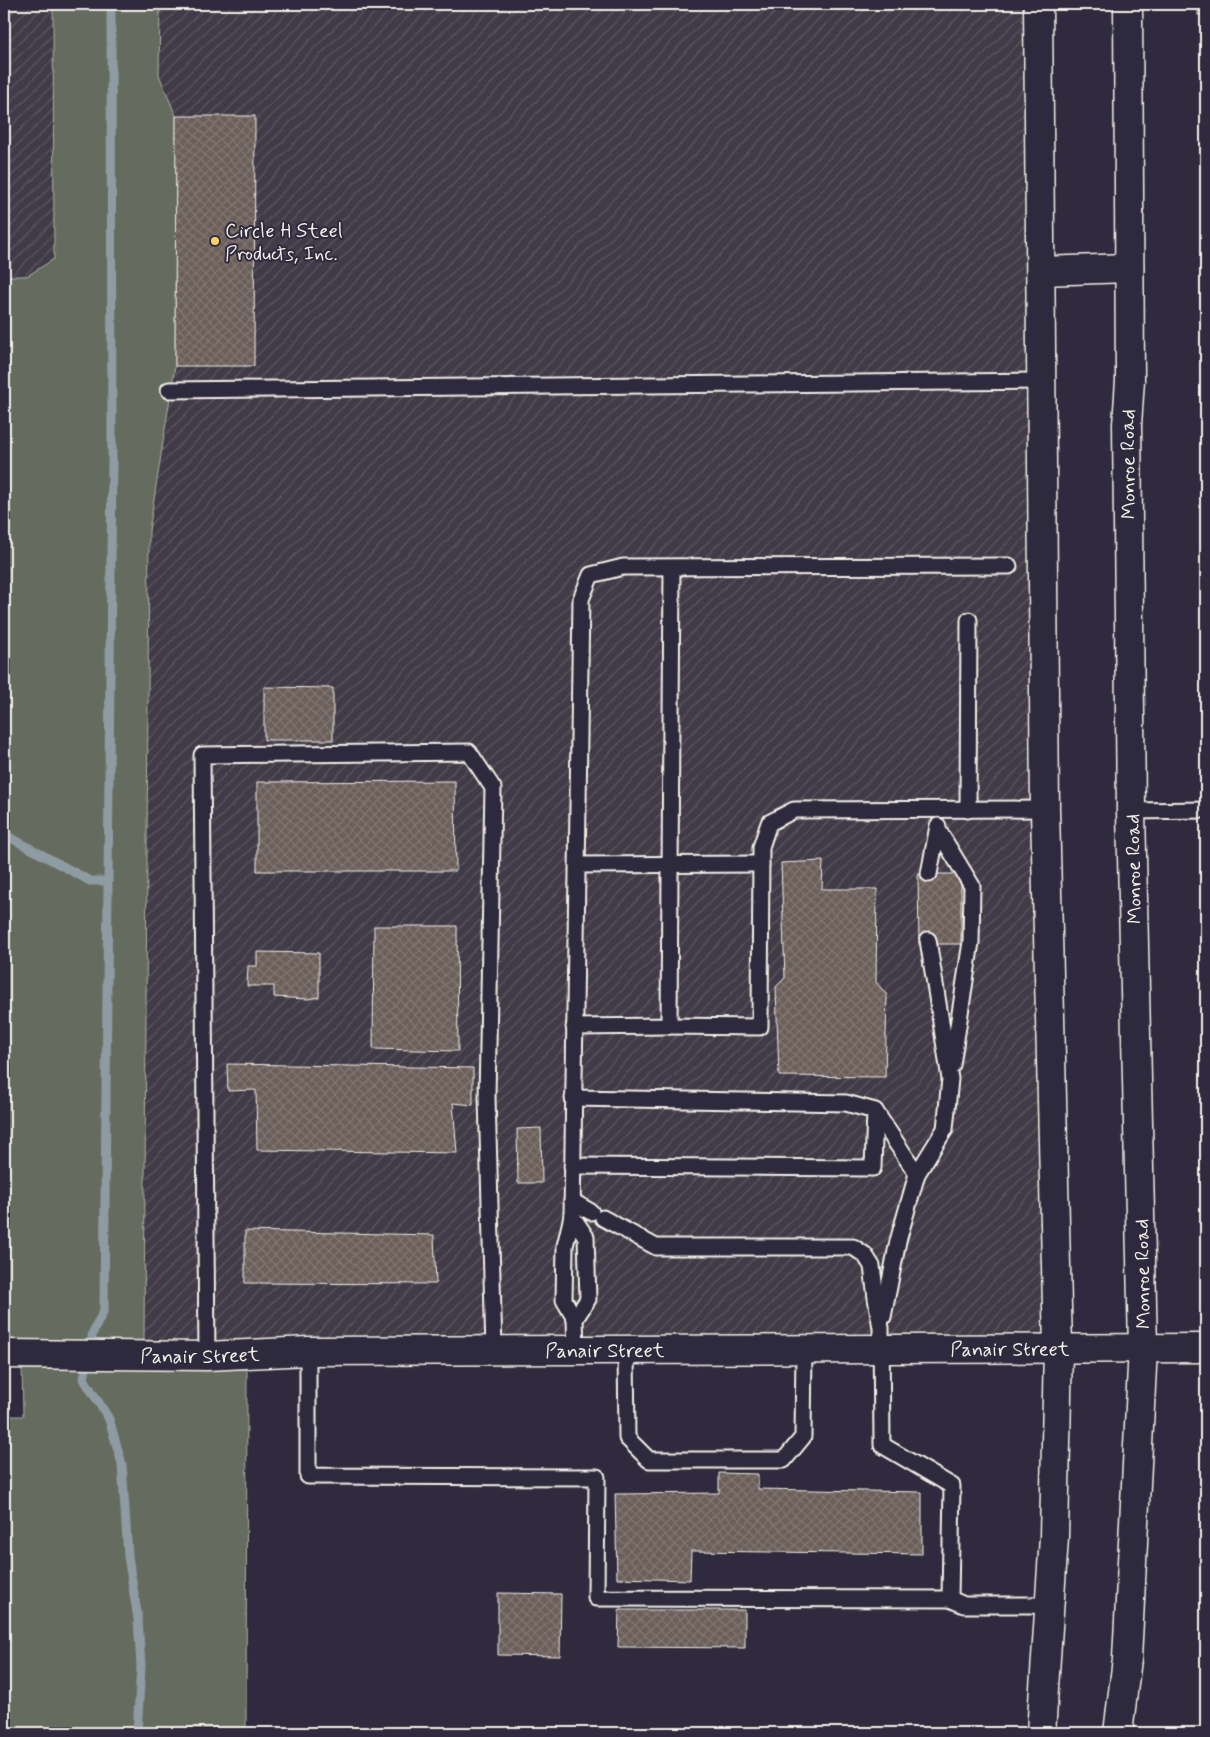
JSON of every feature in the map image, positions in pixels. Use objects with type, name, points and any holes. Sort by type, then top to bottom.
[{"type":"main road","points":[[1038,4],[1045,809],[1058,1348],[1054,1537],[1041,1733]]},
{"type":"main road","name":"Monroe Road","points":[[1118,1733],[1127,1659],[1144,1348],[1131,811],[1127,425],[1130,380],[1128,4]]},
{"type":"main road","points":[[1041,270],[1129,268]]},
{"type":"main road","name":"Panair Street","points":[[4,1354],[197,1355],[308,1351],[804,1349],[881,1339],[1058,1348],[1206,1348]]},
{"type":"lane","points":[[169,390],[1042,381]]},
{"type":"lane","points":[[576,1350],[575,1319],[564,1300],[565,1246],[572,1208],[581,599],[591,575],[623,567],[1009,566]]},
{"type":"lane","points":[[669,1026],[672,568]]},
{"type":"lane","points":[[968,810],[969,620]]},
{"type":"lane","points":[[197,1355],[202,755],[469,752],[493,788],[487,1097],[494,1350]]},
{"type":"lane","points":[[574,1027],[760,1027],[761,847],[769,823],[794,810],[1045,809]]},
{"type":"lane","points":[[930,874],[938,830],[938,810]]},
{"type":"lane","points":[[1131,811],[1206,810]]},
{"type":"lane","points":[[881,1339],[898,1241],[917,1174],[945,1129],[950,1079],[971,942],[972,886],[938,830]]},
{"type":"lane","points":[[577,865],[761,864]]},
{"type":"lane","points":[[928,940],[950,1079]]},
{"type":"lane","points":[[573,1098],[846,1103],[875,1111],[917,1174]]},
{"type":"lane","points":[[572,1166],[873,1168],[875,1111]]},
{"type":"lane","points":[[572,1208],[597,1215],[656,1248],[853,1247],[865,1255],[872,1266],[881,1339],[882,1445],[952,1486],[950,1599]]},
{"type":"lane","points":[[572,1208],[586,1237],[588,1299],[575,1319]]},
{"type":"lane","points":[[626,1350],[627,1438],[649,1460],[784,1460],[803,1438],[804,1349]]},
{"type":"lane","points":[[308,1351],[308,1476],[597,1477],[596,1598],[950,1599],[964,1605],[1050,1605]]},
{"type":"shaded area","points":[[4,4],[1027,4],[1046,1338],[4,1340]]},
{"type":"green space","points":[[53,4],[160,4],[159,75],[176,116],[175,366],[149,531],[144,1341],[4,1340],[4,276],[27,276],[54,259]]},
{"type":"green space","points":[[22,1369],[247,1369],[246,1733],[4,1733],[4,1416],[23,1416]]},
{"type":"building","points":[[1198,4],[1206,4],[1206,15],[1198,15]]},
{"type":"building","name":"Circle H Steel Products, Inc.","points":[[176,116],[255,116],[254,366],[175,366]]},
{"type":"building","points":[[264,687],[333,688],[333,740],[264,740]]},
{"type":"building","points":[[455,781],[456,871],[257,871],[257,782]]},
{"type":"building","points":[[823,861],[822,889],[877,889],[876,982],[887,995],[885,1077],[779,1076],[776,987],[785,978],[781,863]]},
{"type":"building","points":[[918,874],[961,874],[961,944],[919,944]]},
{"type":"building","points":[[374,926],[457,926],[458,1051],[373,1049]]},
{"type":"building","points":[[257,952],[319,953],[319,997],[308,999],[274,997],[274,986],[247,986],[248,966],[257,966]]},
{"type":"building","points":[[227,1064],[473,1068],[473,1105],[453,1103],[457,1153],[257,1150],[256,1090],[228,1091]]},
{"type":"building","points":[[541,1128],[542,1183],[518,1183],[517,1129]]},
{"type":"building","points":[[245,1231],[434,1235],[436,1284],[245,1283]]},
{"type":"building","points":[[719,1473],[758,1474],[758,1489],[922,1492],[922,1554],[691,1551],[690,1580],[617,1578],[615,1494],[719,1493]]},
{"type":"building","points":[[498,1593],[561,1594],[560,1656],[498,1655]]},
{"type":"building","points":[[619,1610],[745,1610],[745,1648],[618,1647]]},
{"type":"waterway","points":[[111,4],[112,459],[104,1310],[93,1332],[84,1379],[109,1419],[122,1464],[128,1556],[138,1619],[141,1666],[137,1733]]},
{"type":"waterway","points":[[4,834],[90,881],[108,881]]},
{"type":"place","name":"Circle H Steel Products, Inc.","points":[[215,241]]}]
